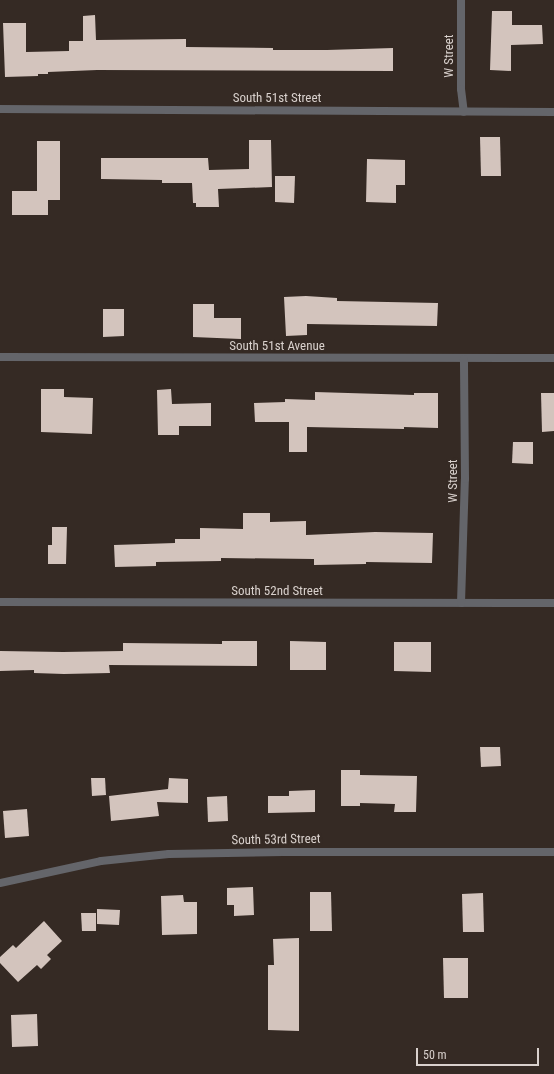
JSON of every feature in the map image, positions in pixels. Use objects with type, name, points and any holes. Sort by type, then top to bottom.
[{"type":"street","name":"W Street","points":[[461,0],[461,89],[464,112]]},
{"type":"street","name":"South 51st Street","points":[[0,109],[554,112]]},
{"type":"street","name":"South 51st Avenue","points":[[0,357],[554,358]]},
{"type":"street","name":"W Street","points":[[461,603],[465,479],[464,359]]},
{"type":"street","name":"South 52nd Street","points":[[0,602],[554,603]]},
{"type":"street","name":"South 53rd Street","points":[[0,883],[101,861],[169,854],[554,852]]},
{"type":"building","points":[[492,11],[512,11],[512,25],[542,25],[543,44],[511,45],[511,71],[490,70]]},
{"type":"building","points":[[95,15],[96,40],[186,39],[186,47],[273,48],[273,50],[393,48],[393,71],[97,70],[48,72],[48,74],[38,74],[38,76],[5,77],[3,23],[26,23],[26,52],[69,51],[69,41],[83,41],[83,16]]},
{"type":"building","points":[[480,137],[500,137],[501,176],[481,176]]},
{"type":"building","points":[[249,140],[271,140],[272,187],[218,189],[219,207],[196,207],[196,203],[193,203],[192,183],[162,183],[162,180],[101,179],[101,158],[208,158],[209,170],[249,169]]},
{"type":"building","points":[[37,141],[60,141],[60,200],[48,200],[48,215],[12,215],[12,191],[37,191]]},
{"type":"building","points":[[367,159],[405,160],[405,185],[396,185],[396,203],[366,202]]},
{"type":"building","points":[[275,176],[295,176],[294,203],[275,202]]},
{"type":"building","points":[[306,296],[337,298],[337,301],[438,303],[437,326],[307,324],[307,335],[286,336],[284,297]]},
{"type":"building","points":[[193,304],[214,304],[214,318],[241,318],[241,339],[193,337]]},
{"type":"building","points":[[103,309],[124,309],[124,336],[103,337]]},
{"type":"building","points":[[41,389],[64,389],[64,397],[93,398],[92,434],[41,432]]},
{"type":"building","points":[[171,389],[172,404],[211,403],[211,426],[179,426],[179,435],[158,435],[157,390]]},
{"type":"building","points":[[315,392],[414,395],[414,393],[438,393],[438,428],[404,427],[404,429],[307,427],[307,452],[289,452],[289,422],[255,422],[254,403],[285,402],[285,399],[315,400]]},
{"type":"building","points":[[541,393],[554,393],[554,431],[542,432]]},
{"type":"building","points":[[513,442],[533,442],[533,464],[512,463]]},
{"type":"building","points":[[243,513],[270,513],[270,522],[306,521],[306,535],[375,532],[433,533],[432,563],[366,562],[366,564],[314,565],[314,559],[221,558],[221,561],[156,562],[156,566],[115,567],[114,545],[175,543],[175,539],[200,539],[200,528],[243,529]]},
{"type":"building","points":[[52,527],[67,527],[66,564],[48,564],[48,545],[52,545]]},
{"type":"building","points":[[222,641],[257,641],[257,666],[109,665],[110,673],[64,674],[34,673],[34,670],[0,671],[0,651],[123,651],[123,643],[222,644]]},
{"type":"building","points":[[290,641],[326,642],[326,670],[290,670]]},
{"type":"building","points":[[394,642],[431,642],[431,672],[394,671]]},
{"type":"building","points":[[480,747],[500,747],[501,766],[481,767]]},
{"type":"building","points":[[341,770],[360,770],[360,775],[417,776],[416,812],[394,812],[395,804],[360,803],[360,806],[341,806]]},
{"type":"building","points":[[91,778],[105,778],[106,795],[92,796]]},
{"type":"building","points":[[169,778],[188,779],[188,803],[157,802],[159,816],[111,821],[109,796],[168,789]]},
{"type":"building","points":[[315,790],[315,812],[268,813],[268,796],[289,796],[289,791]]},
{"type":"building","points":[[227,796],[228,821],[208,822],[207,797]]},
{"type":"building","points":[[27,809],[29,836],[5,838],[3,811]]},
{"type":"building","points":[[253,887],[254,915],[234,916],[234,905],[227,905],[227,888]]},
{"type":"building","points":[[310,892],[331,892],[332,931],[310,931]]},
{"type":"building","points":[[483,893],[484,932],[463,932],[462,894]]},
{"type":"building","points":[[183,895],[184,902],[197,902],[197,934],[162,935],[161,896]]},
{"type":"building","points":[[97,909],[120,910],[119,925],[97,924]]},
{"type":"building","points":[[81,913],[96,913],[96,931],[82,931]]},
{"type":"building","points":[[44,921],[62,941],[47,955],[51,959],[41,969],[37,965],[18,982],[0,963],[0,957],[13,945],[16,948]]},
{"type":"building","points":[[299,938],[299,1031],[268,1030],[268,965],[274,965],[273,939]]},
{"type":"building","points":[[443,958],[468,958],[468,998],[444,998]]},
{"type":"building","points":[[37,1014],[38,1046],[12,1047],[11,1015]]}]
